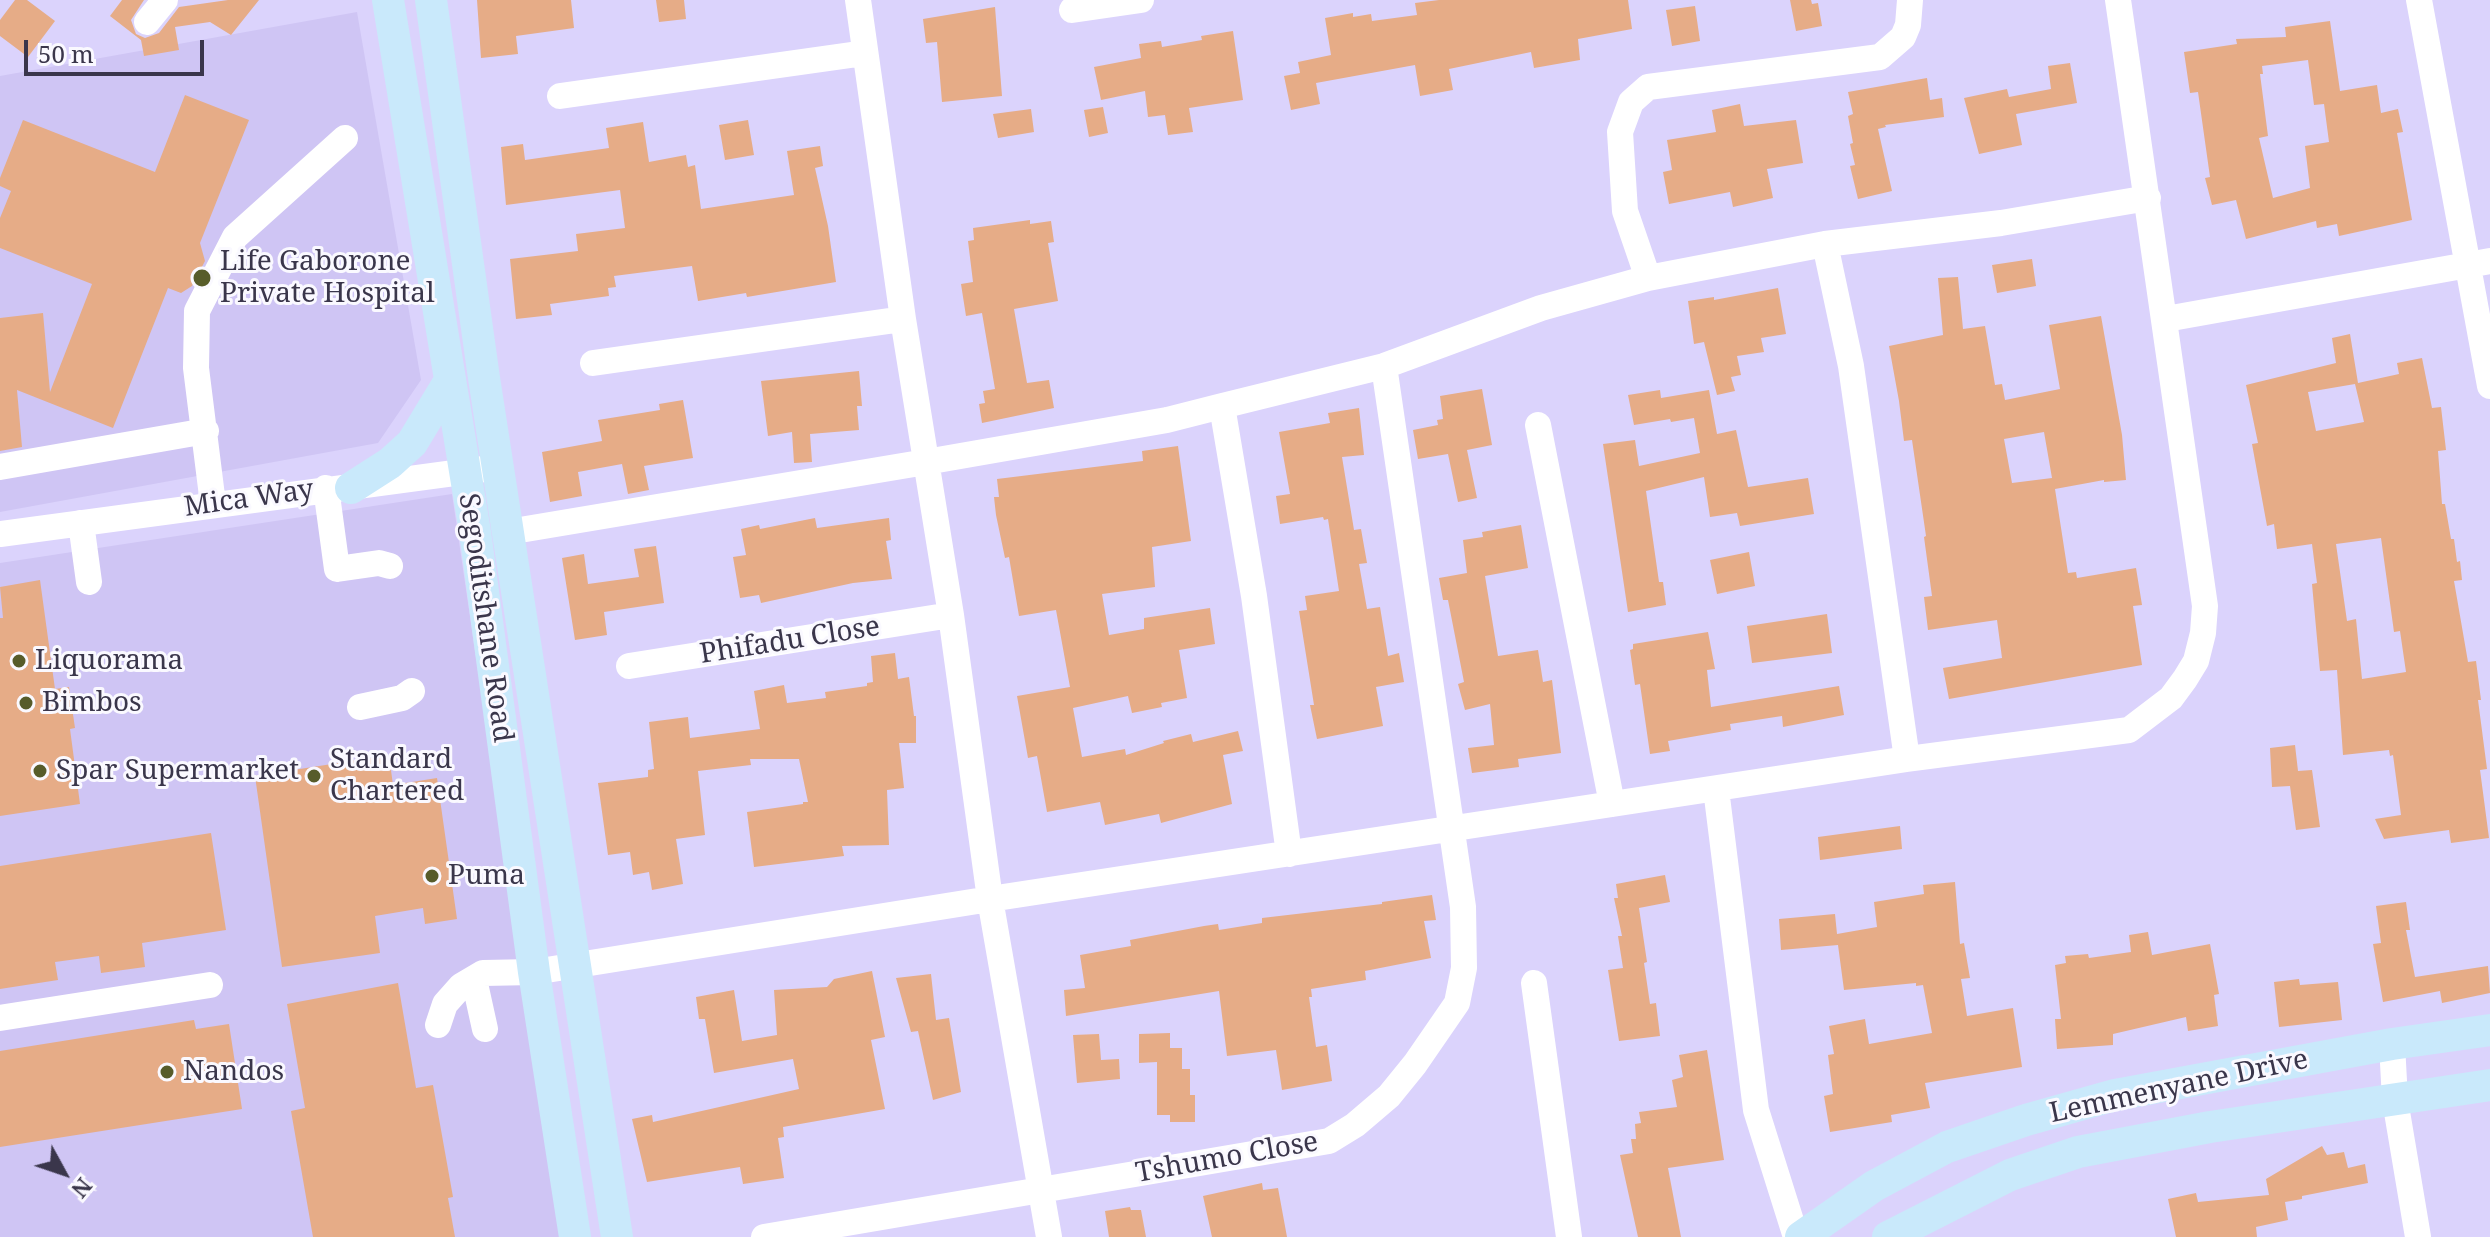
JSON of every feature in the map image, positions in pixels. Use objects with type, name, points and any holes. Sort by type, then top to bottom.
[{"type":"main road","name":"Segoditshane Road","points":[[388,0],[477,548],[534,972],[575,1237]]},
{"type":"main road","name":"Segoditshane Road","points":[[431,0],[508,532],[617,1237]]},
{"type":"main road","points":[[338,488],[390,463],[412,443],[449,382]]},
{"type":"main road","name":"Lemmenyane Drive","points":[[1798,1237],[1874,1186],[1947,1147],[2026,1120],[2115,1095],[2392,1044],[2490,1030]]},
{"type":"main road","name":"Lemmenyane Drive","points":[[1888,1237],[2010,1175],[2078,1152],[2210,1127],[2490,1085]]},
{"type":"street","points":[[147,22],[165,0]]},
{"type":"street","points":[[858,0],[903,319],[951,615],[990,899],[1049,1237]]},
{"type":"street","points":[[1072,10],[1141,0]]},
{"type":"street","points":[[1648,278],[1625,211],[1620,132],[1631,102],[1648,87],[1880,57],[1903,37],[1908,25],[1910,0]]},
{"type":"street","points":[[438,1025],[445,1004],[461,986],[483,973],[534,972],[1907,759],[2129,730],[2171,698],[2185,679],[2200,647],[2205,606],[2118,0]]},
{"type":"street","points":[[2419,0],[2479,263],[2490,386]]},
{"type":"street","points":[[560,96],[865,53]]},
{"type":"street","points":[[213,504],[196,368],[197,311],[235,237],[345,138]]},
{"type":"street","points":[[508,532],[1167,420],[1384,366],[1541,308],[1648,278],[1825,244],[2001,223],[2148,198]]},
{"type":"street","points":[[1825,244],[1851,366],[1907,759]]},
{"type":"street","points":[[2166,319],[2479,263]]},
{"type":"street","points":[[593,363],[903,319]]},
{"type":"street","name":"Tshumo Close","points":[[764,1237],[1329,1141],[1355,1125],[1389,1096],[1415,1064],[1457,1003],[1464,968],[1463,922],[1453,829],[1384,366]]},
{"type":"street","points":[[1222,406],[1254,596],[1289,854]]},
{"type":"street","points":[[1538,425],[1612,804]]},
{"type":"street","points":[[0,467],[206,431]]},
{"type":"street","name":"Mica Way","points":[[0,534],[499,466]]},
{"type":"street","points":[[338,488],[337,569],[379,563],[390,566]]},
{"type":"street","points":[[81,523],[89,582]]},
{"type":"street","name":"Phifadu Close","points":[[629,666],[951,615]]},
{"type":"street","points":[[360,707],[402,698],[412,691]]},
{"type":"street","points":[[1716,789],[1756,1110],[1798,1237]]},
{"type":"street","points":[[474,979],[485,1029]]},
{"type":"street","points":[[1534,983],[1569,1237]]},
{"type":"street","points":[[0,1018],[210,985]]},
{"type":"street","points":[[2392,1044],[2395,1100],[2418,1237]]},
{"type":"shaded area","name":"Life Gaborone Private Hospital","points":[[357,12],[421,380],[378,443],[0,512],[0,76]]},
{"type":"shaded area","points":[[452,494],[561,1237],[0,1237],[0,563]]},
{"type":"building","points":[[15,0],[27,0],[55,21],[28,57],[0,36],[0,20]]},
{"type":"building","points":[[122,0],[144,0],[131,20],[136,34],[145,38],[159,33],[179,7],[228,0],[259,0],[231,35],[210,22],[175,27],[179,50],[144,56],[141,40],[110,16]]},
{"type":"building","points":[[477,0],[571,0],[574,28],[516,36],[518,54],[481,58]]},
{"type":"building","points":[[656,0],[684,0],[686,19],[659,22]]},
{"type":"building","points":[[1439,0],[1628,0],[1632,29],[1578,39],[1580,60],[1534,68],[1531,52],[1449,69],[1453,90],[1420,96],[1415,65],[1316,83],[1320,104],[1291,110],[1284,76],[1300,73],[1298,62],[1331,55],[1325,18],[1353,13],[1353,17],[1371,14],[1372,21],[1417,15],[1415,3]]},
{"type":"building","points":[[1790,0],[1818,3],[1822,26],[1796,31]]},
{"type":"building","points":[[1695,6],[1700,41],[1672,46],[1666,10]]},
{"type":"building","points":[[995,7],[1002,96],[942,102],[937,42],[926,43],[923,19]]},
{"type":"building","points":[[2330,21],[2340,91],[2377,85],[2381,113],[2398,109],[2403,132],[2397,133],[2412,220],[2339,236],[2337,224],[2317,228],[2316,221],[2246,239],[2236,200],[2212,205],[2205,178],[2210,177],[2198,92],[2190,93],[2184,52],[2237,44],[2236,39],[2286,37],[2285,27]],"holes":[[[2308,60],[2314,105],[2324,104],[2329,142],[2305,146],[2310,188],[2273,198],[2259,138],[2268,136],[2260,74],[2263,74],[2262,66]]]},
{"type":"building","points":[[1233,31],[1243,100],[1189,108],[1193,132],[1168,135],[1165,115],[1148,117],[1145,91],[1101,100],[1094,67],[1141,58],[1139,44],[1161,41],[1162,47]]},
{"type":"building","points":[[2070,63],[2077,103],[2016,114],[2022,145],[1979,154],[1964,98],[2007,89],[2009,97],[2051,89],[2048,66]]},
{"type":"building","points":[[1927,78],[1930,100],[1942,98],[1944,117],[1885,125],[1878,129],[1892,191],[1858,199],[1850,166],[1855,165],[1850,144],[1853,143],[1848,116],[1853,114],[1848,92]]},
{"type":"building","points":[[185,95],[249,120],[200,243],[205,261],[192,286],[181,293],[168,288],[113,428],[17,390],[22,447],[0,451],[0,318],[43,313],[50,392],[92,284],[0,248],[0,218],[11,191],[0,186],[0,178],[23,120],[155,172]]},
{"type":"building","points":[[1740,104],[1744,126],[1796,120],[1803,163],[1767,169],[1773,198],[1733,207],[1730,192],[1669,204],[1663,172],[1672,170],[1667,140],[1716,132],[1712,110]]},
{"type":"building","points":[[1103,107],[1108,133],[1089,137],[1084,110]]},
{"type":"building","points":[[1031,109],[1034,132],[998,138],[993,114]]},
{"type":"building","points":[[748,120],[754,155],[725,160],[719,125]]},
{"type":"building","points":[[643,122],[649,162],[686,155],[688,167],[695,165],[701,209],[794,195],[787,151],[820,146],[823,166],[815,168],[836,282],[747,297],[746,293],[698,301],[692,266],[614,276],[616,287],[608,288],[609,296],[550,304],[552,315],[516,319],[510,259],[578,251],[576,234],[625,228],[620,190],[506,205],[501,147],[523,144],[525,160],[609,148],[606,128]]},
{"type":"building","points":[[1030,220],[1030,224],[1051,221],[1054,242],[1048,243],[1058,301],[1014,309],[1027,383],[1049,380],[1054,408],[982,423],[979,404],[985,403],[983,391],[995,389],[982,313],[966,316],[961,284],[973,282],[968,241],[974,240],[973,228]]},
{"type":"building","points":[[2032,259],[2036,286],[1997,293],[1992,265]]},
{"type":"building","points":[[1958,277],[1963,329],[1985,326],[1995,385],[2002,384],[2005,400],[2060,389],[2049,325],[2101,316],[2122,435],[2126,480],[2104,480],[2055,489],[2068,573],[2076,572],[2077,578],[2136,568],[2142,605],[2133,606],[2142,665],[1949,699],[1943,668],[2002,658],[1997,620],[1928,630],[1924,597],[1932,596],[1926,536],[1912,440],[1904,441],[1889,346],[1943,335],[1938,278]],"holes":[[[2044,432],[2052,478],[2012,483],[2004,439]]]},
{"type":"building","points":[[1778,288],[1786,334],[1761,338],[1764,352],[1737,356],[1741,375],[1731,377],[1735,391],[1717,395],[1704,342],[1694,344],[1688,301],[1714,297],[1714,300]]},
{"type":"building","points":[[2350,334],[2358,383],[2399,374],[2397,363],[2422,358],[2432,408],[2441,407],[2446,450],[2438,451],[2442,504],[2445,504],[2457,562],[2460,561],[2462,580],[2454,581],[2468,662],[2476,661],[2487,769],[2480,770],[2489,838],[2451,843],[2449,830],[2384,839],[2375,819],[2401,815],[2393,755],[2390,756],[2389,750],[2343,755],[2337,670],[2320,671],[2312,584],[2317,583],[2312,544],[2277,549],[2274,524],[2267,526],[2252,444],[2258,443],[2246,385],[2336,363],[2332,338]],"holes":[[[2355,384],[2364,422],[2316,431],[2308,392]],[[2381,538],[2394,632],[2400,631],[2406,672],[2362,679],[2356,619],[2347,621],[2336,544]]]},
{"type":"building","points":[[859,371],[862,406],[857,406],[859,430],[810,434],[812,462],[794,463],[792,432],[768,436],[761,381]]},
{"type":"building","points":[[1482,389],[1492,445],[1467,450],[1477,498],[1458,502],[1448,454],[1418,459],[1413,430],[1438,425],[1437,420],[1443,419],[1440,396]]},
{"type":"building","points":[[1660,390],[1661,398],[1709,390],[1717,434],[1736,430],[1748,487],[1808,478],[1814,514],[1740,526],[1737,513],[1710,517],[1704,477],[1646,491],[1659,582],[1663,582],[1666,605],[1628,612],[1603,444],[1635,440],[1639,466],[1700,453],[1694,418],[1634,425],[1628,395]]},
{"type":"building","points":[[683,400],[693,458],[644,466],[649,490],[628,494],[622,464],[578,472],[582,496],[550,502],[542,452],[602,441],[598,420],[660,410],[659,404]]},
{"type":"building","points":[[1359,408],[1364,455],[1342,457],[1354,530],[1361,529],[1367,563],[1359,564],[1367,609],[1380,607],[1388,656],[1399,653],[1404,682],[1376,687],[1383,726],[1317,739],[1299,611],[1307,610],[1305,596],[1339,591],[1328,519],[1324,520],[1323,517],[1280,524],[1276,496],[1290,494],[1279,432],[1330,423],[1328,413]]},
{"type":"building","points":[[1178,446],[1191,541],[1152,547],[1155,587],[1102,594],[1109,635],[1144,629],[1144,618],[1210,608],[1215,644],[1179,650],[1187,698],[1132,713],[1128,696],[1073,708],[1082,757],[1125,749],[1126,755],[1191,734],[1193,742],[1238,731],[1243,751],[1223,755],[1232,804],[1161,823],[1159,814],[1105,825],[1100,802],[1047,812],[1037,756],[1028,758],[1017,696],[1070,687],[1056,610],[1019,616],[1009,557],[1005,558],[996,515],[994,497],[999,497],[997,479],[1143,461],[1142,451]]},
{"type":"building","points":[[815,518],[817,528],[889,518],[891,540],[886,541],[892,579],[853,583],[761,603],[759,595],[740,598],[733,557],[746,555],[741,529],[759,525],[760,529]]},
{"type":"building","points":[[1521,525],[1528,568],[1485,576],[1498,656],[1538,650],[1543,682],[1552,680],[1561,753],[1518,759],[1519,767],[1472,773],[1468,748],[1494,745],[1490,704],[1465,710],[1458,684],[1464,682],[1448,600],[1443,600],[1439,578],[1467,573],[1463,540],[1483,537],[1482,532]]},
{"type":"building","points":[[656,546],[664,603],[604,612],[607,635],[575,640],[562,558],[584,554],[588,584],[639,577],[634,549]]},
{"type":"building","points":[[1749,552],[1755,586],[1717,594],[1710,560]]},
{"type":"building","points":[[40,580],[55,689],[69,687],[75,728],[70,729],[80,804],[0,816],[0,618],[3,618],[0,587]]},
{"type":"building","points":[[1827,614],[1832,653],[1752,663],[1747,626]]},
{"type":"building","points":[[1708,632],[1715,669],[1707,670],[1711,707],[1839,686],[1844,715],[1783,727],[1782,716],[1730,724],[1731,730],[1668,741],[1670,751],[1650,754],[1640,684],[1635,685],[1630,650],[1633,644]]},
{"type":"building","points":[[895,653],[898,679],[909,677],[916,716],[916,743],[899,743],[904,788],[887,790],[889,845],[842,846],[844,856],[754,867],[747,812],[808,802],[799,759],[750,759],[751,765],[698,771],[705,835],[676,839],[683,884],[652,890],[649,872],[633,875],[630,852],[608,855],[598,783],[648,777],[648,770],[654,769],[649,722],[688,717],[690,738],[760,729],[754,691],[784,685],[787,703],[826,698],[825,692],[867,686],[867,683],[873,682],[871,656]]},
{"type":"building","points":[[2295,745],[2298,771],[2312,770],[2320,827],[2296,830],[2290,786],[2272,787],[2270,748]]},
{"type":"building","points":[[383,756],[390,763],[393,785],[437,778],[457,919],[425,924],[423,908],[375,916],[380,953],[282,967],[255,776]]},
{"type":"building","points":[[1900,826],[1902,849],[1820,860],[1818,837]]},
{"type":"building","points":[[211,833],[226,930],[142,943],[145,967],[101,973],[99,956],[55,962],[58,980],[0,989],[0,866]]},
{"type":"building","points":[[1665,875],[1670,902],[1639,908],[1650,1004],[1656,1003],[1660,1036],[1619,1041],[1608,970],[1623,968],[1618,936],[1622,936],[1614,898],[1618,898],[1616,884]]},
{"type":"building","points":[[1955,882],[1960,944],[1964,943],[1970,978],[1961,979],[1967,1016],[2013,1008],[2022,1067],[1925,1083],[1930,1108],[1891,1115],[1892,1122],[1830,1132],[1824,1096],[1833,1094],[1828,1055],[1834,1054],[1829,1026],[1865,1019],[1869,1044],[1932,1033],[1923,985],[1916,986],[1916,983],[1844,990],[1838,945],[1781,950],[1779,919],[1835,914],[1837,934],[1877,927],[1874,902],[1924,894],[1923,885]]},
{"type":"building","points":[[1432,895],[1436,920],[1424,921],[1431,958],[1365,971],[1366,980],[1311,989],[1312,997],[1309,997],[1316,1047],[1327,1045],[1332,1081],[1282,1090],[1276,1050],[1227,1056],[1219,991],[1066,1016],[1064,990],[1085,988],[1080,955],[1131,946],[1130,940],[1204,926],[1218,924],[1219,930],[1262,923],[1262,918]]},
{"type":"building","points":[[2406,902],[2410,930],[2406,930],[2415,977],[2488,966],[2490,993],[2442,1003],[2440,991],[2383,1002],[2373,944],[2381,943],[2376,906]]},
{"type":"building","points":[[2148,932],[2152,955],[2210,944],[2219,994],[2214,995],[2218,1026],[2188,1031],[2186,1017],[2113,1034],[2113,1045],[2057,1049],[2055,1019],[2061,1019],[2055,965],[2066,963],[2065,956],[2088,954],[2089,958],[2131,952],[2129,935]]},
{"type":"building","points":[[872,971],[885,1037],[871,1040],[885,1109],[783,1127],[784,1137],[778,1138],[784,1178],[743,1184],[740,1167],[647,1182],[632,1119],[652,1115],[653,1122],[799,1089],[793,1059],[714,1073],[705,1019],[699,1019],[696,997],[734,990],[742,1041],[777,1035],[774,990],[827,987],[834,979]]},
{"type":"building","points":[[931,974],[936,1020],[949,1018],[961,1092],[933,1100],[918,1031],[911,1032],[896,978]]},
{"type":"building","points":[[2299,979],[2300,985],[2338,982],[2342,1020],[2279,1027],[2274,982]]},
{"type":"building","points":[[398,983],[416,1088],[433,1085],[453,1197],[448,1198],[455,1237],[313,1237],[291,1111],[305,1108],[287,1004]]},
{"type":"building","points":[[194,1020],[196,1029],[229,1024],[242,1109],[0,1147],[0,1051]]},
{"type":"building","points":[[1170,1033],[1170,1048],[1182,1048],[1182,1069],[1190,1069],[1190,1095],[1195,1095],[1195,1122],[1170,1122],[1170,1115],[1157,1115],[1157,1062],[1139,1063],[1139,1034]]},
{"type":"building","points":[[1099,1034],[1101,1060],[1119,1059],[1120,1079],[1077,1083],[1073,1035]]},
{"type":"building","points":[[1707,1050],[1724,1160],[1668,1168],[1681,1237],[1638,1237],[1620,1155],[1633,1153],[1631,1139],[1636,1139],[1635,1124],[1641,1123],[1639,1112],[1677,1107],[1672,1080],[1683,1077],[1679,1055]]},
{"type":"building","points":[[2322,1146],[2327,1155],[2344,1152],[2348,1168],[2365,1164],[2368,1183],[2285,1202],[2288,1220],[2256,1227],[2257,1237],[2176,1237],[2168,1199],[2196,1193],[2198,1202],[2269,1195],[2266,1179]]},
{"type":"building","points":[[1262,1183],[1263,1190],[1278,1188],[1287,1237],[1212,1237],[1203,1196]]},
{"type":"building","points":[[1130,1207],[1131,1210],[1141,1210],[1146,1237],[1109,1237],[1105,1211]]},
{"type":"place","name":"Life Gaborone Private Hospital","points":[[202,278]]},
{"type":"place","name":"Liquorama","points":[[19,661]]},
{"type":"place","name":"Bimbos","points":[[26,703]]},
{"type":"place","name":"Spar Supermarket","points":[[40,771]]},
{"type":"place","name":"Standard Chartered","points":[[314,776]]},
{"type":"place","name":"Puma","points":[[432,876]]},
{"type":"place","name":"Nandos","points":[[167,1072]]}]
